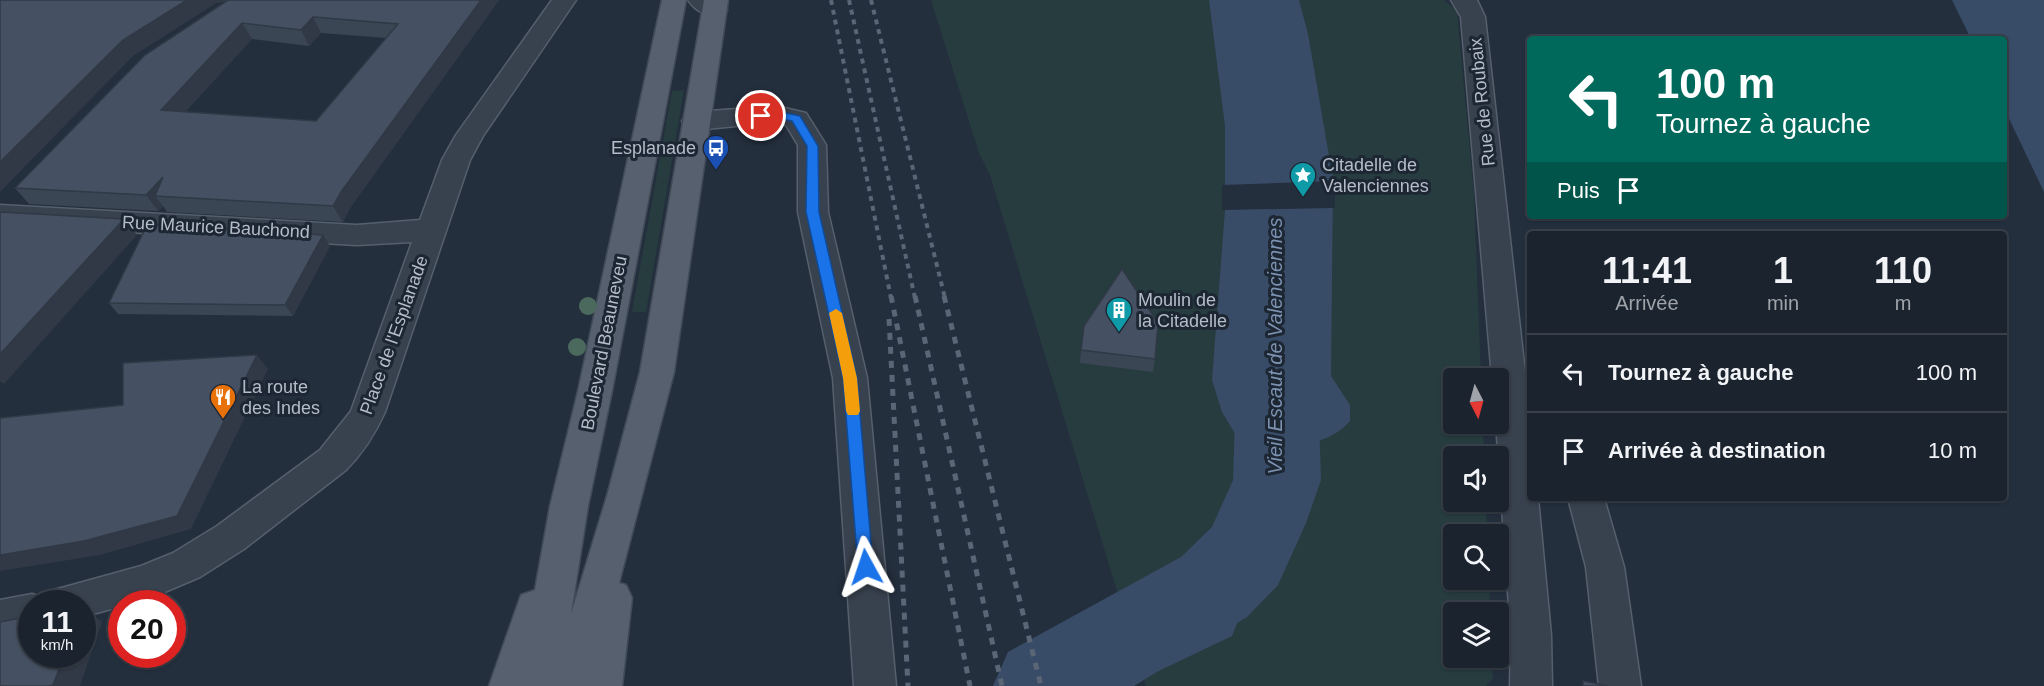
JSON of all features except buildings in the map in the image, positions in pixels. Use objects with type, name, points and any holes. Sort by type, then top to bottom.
[{"type":"main road","name":"Boulevard Beauneveu","points":[[539,686],[568,506],[595,391],[674,0]]},
{"type":"main road","points":[[570,686],[625,496],[657,372],[696,121],[710,3]]},
{"type":"main road","points":[[601,686],[625,496]]},
{"type":"main road","points":[[510,686],[568,506]]},
{"type":"street","name":"Place de l'Esplanade","points":[[96,596],[166,574],[224,541],[333,460],[347,446],[359,430],[368,412],[451,173],[470,135],[564,0]]},
{"type":"street","name":"Rue de Roubaix","points":[[1463,0],[1473,17],[1493,207],[1518,351],[1531,635],[1531,686]]},
{"type":"street","points":[[696,121],[776,114],[796,118],[813,146],[813,212],[850,378],[875,686]]},
{"type":"street","points":[[0,214],[24,188]]},
{"type":"street","name":"Rue Maurice Bauchond","points":[[0,214],[357,235],[431,230]]},
{"type":"street","points":[[1587,501],[1605,567],[1620,686]]},
{"type":"street","points":[[0,618],[18,615]]},
{"type":"green space","points":[[931,0],[1444,0],[1457,11],[1474,195],[1481,368],[1443,368],[1443,434],[1483,434],[1484,446],[1443,446],[1443,512],[1486,512],[1487,524],[1443,524],[1443,590],[1489,590],[1490,602],[1443,602],[1443,668],[1493,668],[1493,678],[1486,686],[1146,686],[990,175],[979,153]]},
{"type":"green space","points":[[684,90],[646,312],[632,312],[672,91]]},
{"type":"water","points":[[1209,0],[1299,0],[1308,34],[1333,179],[1331,376],[1350,405],[1350,421],[1336,433],[1318,441],[1281,446],[1273,486],[1290,490],[1232,636],[1144,678],[1118,596],[1222,537],[1233,486],[1255,484],[1261,442],[1237,437],[1222,412],[1212,380],[1225,210],[1225,126]]},
{"type":"water","points":[[1952,0],[2044,0],[2044,192],[2007,114],[2007,36],[1970,36]]},
{"type":"pier","points":[[1335,181],[1335,208],[1222,210],[1222,185]]},
{"type":"waterway","name":"Vieil Escaut de Valenciennes","points":[[1043,686],[1214,587],[1245,556],[1261,523],[1277,480],[1277,357]]},
{"type":"railway","points":[[831,0],[891,298]]},
{"type":"railway","points":[[849,0],[915,298]]},
{"type":"railway","points":[[871,0],[945,298]]},
{"type":"railway","points":[[891,296],[970,686]]},
{"type":"railway","points":[[915,296],[1002,686]]},
{"type":"railway","points":[[944,296],[1041,686]]},
{"type":"railway","points":[[889,319],[908,686]]},
{"type":"slow traffic","points":[[836,313],[850,378],[853,411]]},
{"type":"place","name":"Esplanade","points":[[716,171]]},
{"type":"place","name":"Citadelle de Valenciennes","points":[[1303,198]]},
{"type":"place","name":"Moulin de la Citadelle","points":[[1119,333]]},
{"type":"place","name":"La route des Indes","points":[[223,420]]},
{"type":"route","points":[[761,116],[776,114],[796,118],[813,146],[813,212],[850,378],[866,567]]}]
